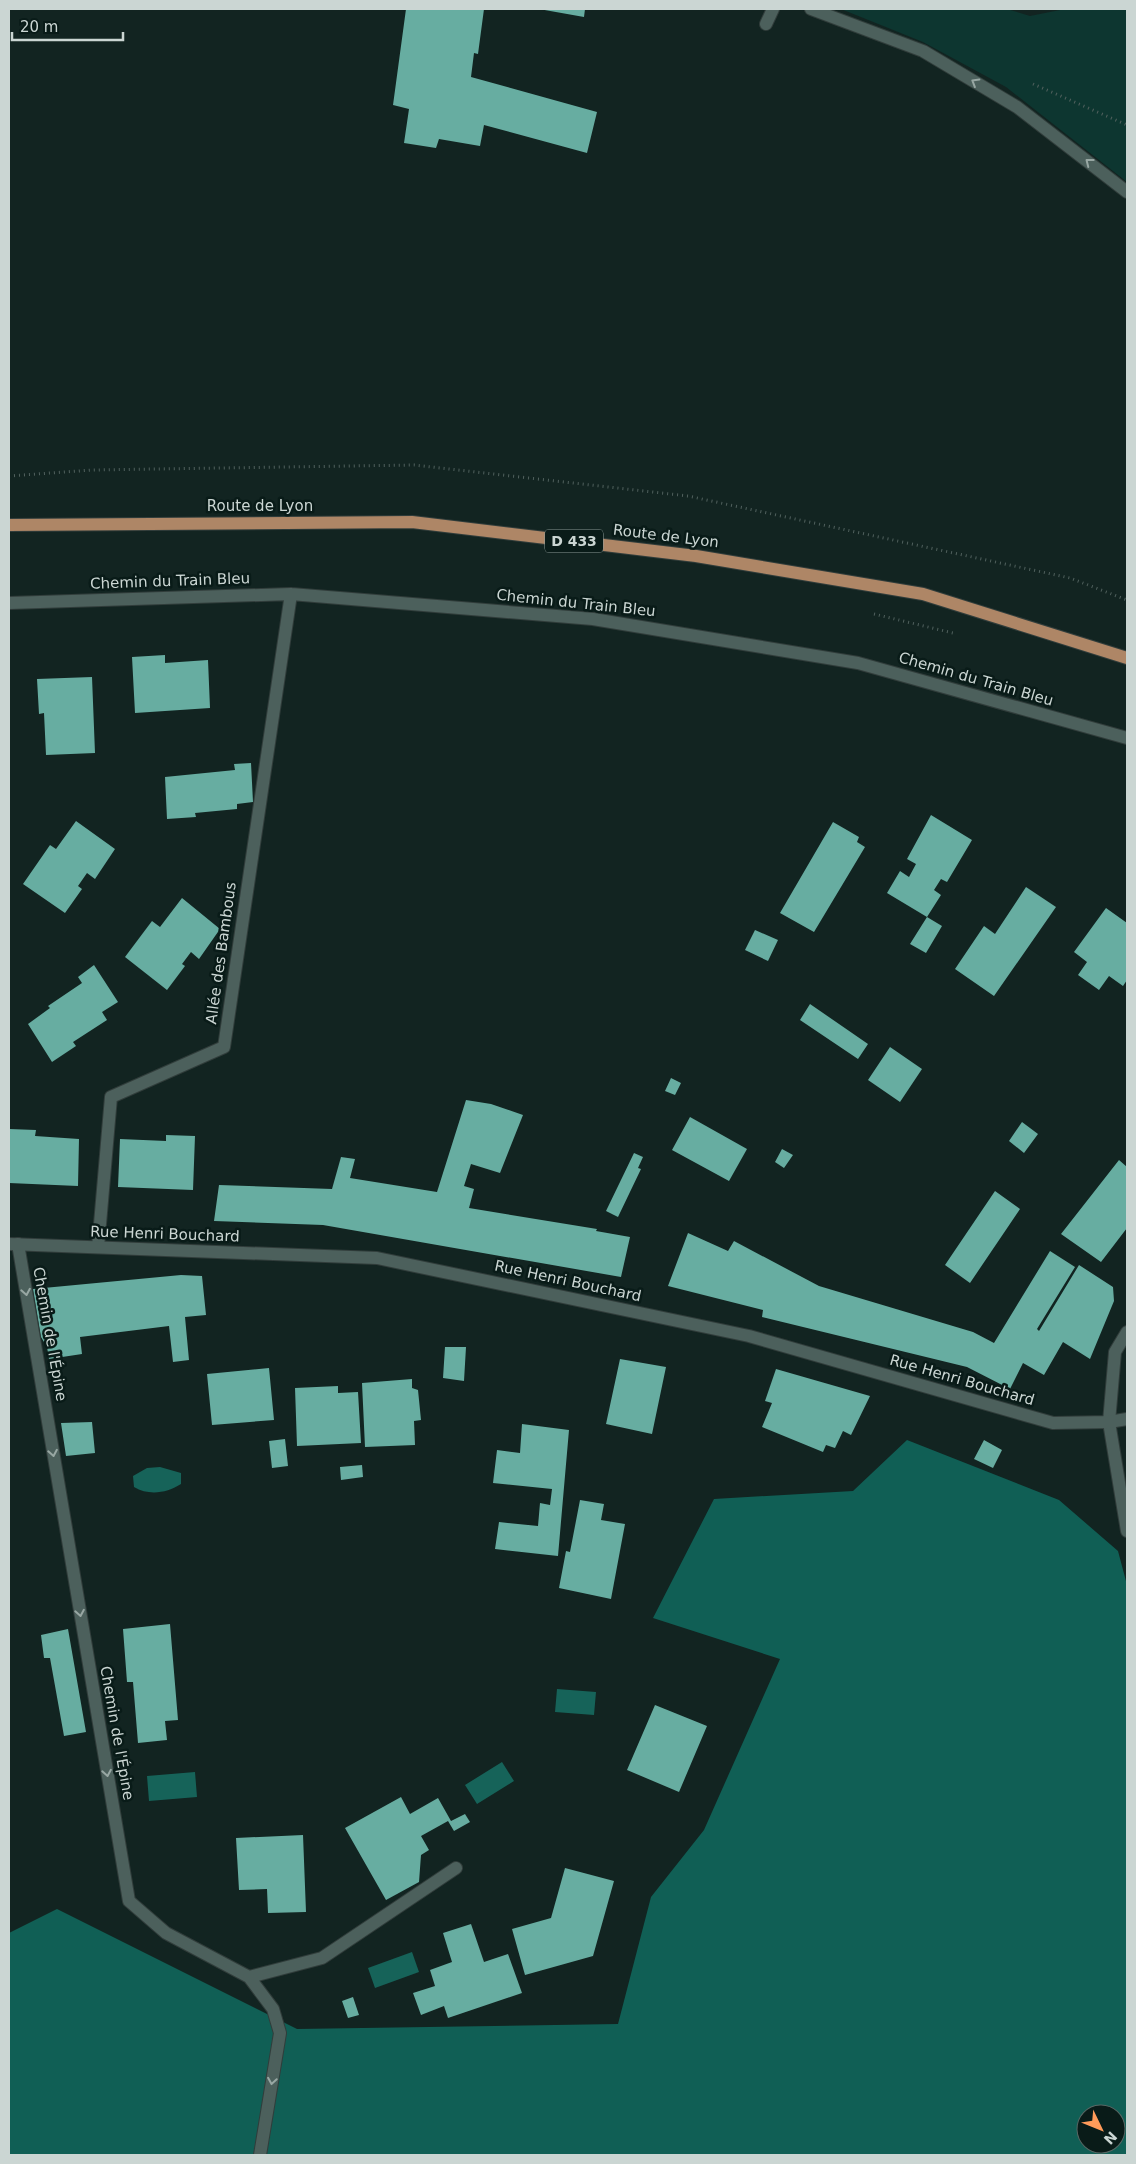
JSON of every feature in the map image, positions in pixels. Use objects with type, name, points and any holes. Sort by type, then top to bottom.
[{"type":"main road","name":"Route de Lyon","points":[[9,525],[412,522],[687,554],[924,594],[1127,658]]},
{"type":"street","points":[[766,24],[773,9]]},
{"type":"street","points":[[810,9],[923,51],[1017,107],[1127,192]]},
{"type":"street","name":"Chemin du Train Bleu","points":[[9,603],[291,594],[593,619],[858,663],[1127,738]]},
{"type":"street","name":"Allée des Bambous","points":[[98,1247],[112,1097],[224,1047],[291,594]]},
{"type":"street","name":"Rue Henri Bouchard","points":[[13,1244],[377,1258],[749,1336],[1053,1422],[1109,1422],[1127,1419]]},
{"type":"street","name":"Chemin de l'Épine","points":[[13,1244],[129,1901],[166,1934],[249,1977],[273,2009],[280,2033],[260,2155]]},
{"type":"street","points":[[1127,1332],[1116,1352],[1109,1422],[1127,1531]]},
{"type":"street","points":[[249,1977],[322,1958],[456,1868]]},
{"type":"path","points":[[1033,84],[1127,125]]},
{"type":"path","points":[[9,476],[92,470],[414,465],[688,496],[1070,578],[1127,600]]},
{"type":"path","points":[[871,614],[958,634]]},
{"type":"shaded area","points":[[841,9],[1007,9],[1030,16],[1065,9],[1127,9],[1127,182],[1006,87],[923,42]]},
{"type":"shaded area","points":[[907,1440],[1059,1500],[1118,1551],[1127,1585],[1127,2155],[9,2155],[9,1933],[57,1909],[297,2029],[618,2024],[651,1897],[704,1830],[780,1659],[653,1618],[714,1499],[853,1491]]},
{"type":"shaded area","points":[[160,1467],[181,1473],[181,1484],[170,1490],[158,1492],[146,1492],[134,1487],[133,1476],[147,1468]]},
{"type":"shaded area","points":[[557,1689],[596,1692],[594,1715],[555,1712]]},
{"type":"shaded area","points":[[502,1762],[514,1781],[477,1804],[465,1785]]},
{"type":"shaded area","points":[[195,1772],[197,1797],[149,1801],[147,1776]]},
{"type":"shaded area","points":[[412,1952],[419,1972],[375,1988],[368,1968]]},
{"type":"building","points":[[406,9],[484,9],[478,54],[474,53],[471,77],[597,112],[587,153],[484,125],[480,146],[439,139],[436,148],[404,143],[409,109],[393,105]]},
{"type":"building","points":[[539,9],[585,9],[584,17]]},
{"type":"building","points":[[165,655],[165,663],[208,660],[210,708],[135,713],[132,657]]},
{"type":"building","points":[[92,677],[95,753],[46,755],[44,713],[39,714],[37,679]]},
{"type":"building","points":[[251,763],[253,802],[237,804],[237,809],[195,813],[196,817],[167,819],[165,777],[235,770],[234,764]]},
{"type":"building","points":[[931,815],[972,840],[947,882],[941,879],[934,890],[941,895],[927,917],[887,893],[900,871],[909,877],[916,864],[907,859]]},
{"type":"building","points":[[76,821],[115,849],[95,879],[87,873],[78,886],[82,889],[65,913],[23,884],[50,845],[56,849]]},
{"type":"building","points":[[833,822],[859,837],[857,842],[865,847],[814,932],[780,913]]},
{"type":"building","points":[[1026,887],[1056,907],[994,996],[955,969],[984,926],[995,934]]},
{"type":"building","points":[[182,898],[220,929],[199,959],[191,952],[182,964],[185,966],[167,990],[125,957],[152,921],[160,927]]},
{"type":"building","points":[[1106,908],[1127,923],[1127,980],[1123,986],[1109,976],[1099,990],[1078,975],[1087,962],[1074,952]]},
{"type":"building","points":[[927,917],[942,926],[926,953],[910,944]]},
{"type":"building","points":[[755,930],[778,940],[768,961],[745,950]]},
{"type":"building","points":[[94,965],[118,1002],[102,1012],[107,1020],[73,1042],[76,1046],[52,1062],[28,1024],[50,1008],[48,1006],[82,983],[78,977]]},
{"type":"building","points":[[810,1004],[868,1044],[858,1059],[800,1020]]},
{"type":"building","points":[[890,1047],[922,1069],[900,1102],[868,1080]]},
{"type":"building","points":[[671,1078],[681,1083],[675,1095],[665,1091]]},
{"type":"building","points":[[466,1100],[491,1104],[523,1115],[500,1173],[471,1164],[464,1186],[474,1189],[469,1208],[597,1229],[596,1231],[630,1237],[621,1277],[323,1225],[214,1221],[219,1185],[332,1189],[341,1157],[355,1159],[350,1178],[437,1192]]},
{"type":"building","points":[[690,1117],[747,1149],[729,1181],[672,1150]]},
{"type":"building","points":[[1022,1122],[1038,1134],[1024,1153],[1009,1141]]},
{"type":"building","points":[[9,1129],[36,1130],[35,1136],[79,1139],[78,1186],[9,1183]]},
{"type":"building","points":[[166,1135],[195,1136],[193,1190],[118,1187],[120,1139],[166,1141]]},
{"type":"building","points":[[782,1149],[793,1155],[784,1168],[775,1162]]},
{"type":"building","points":[[634,1153],[643,1157],[638,1168],[641,1169],[618,1217],[606,1211]]},
{"type":"building","points":[[1119,1160],[1127,1167],[1127,1228],[1101,1262],[1061,1234]]},
{"type":"building","points":[[995,1191],[1020,1209],[970,1283],[945,1265]]},
{"type":"building","points":[[688,1233],[728,1251],[734,1241],[819,1286],[973,1332],[994,1343],[1050,1251],[1075,1267],[1037,1329],[1039,1331],[1079,1265],[1113,1287],[1114,1301],[1090,1359],[1063,1342],[1044,1375],[1023,1363],[1010,1389],[967,1367],[762,1317],[763,1310],[668,1286]]},
{"type":"building","points":[[181,1275],[202,1276],[206,1315],[185,1317],[189,1360],[173,1362],[169,1326],[80,1337],[82,1354],[49,1359],[47,1347],[41,1337],[33,1289]]},
{"type":"building","points":[[445,1347],[466,1347],[464,1381],[443,1378]]},
{"type":"building","points":[[620,1359],[666,1367],[652,1434],[606,1424]]},
{"type":"building","points":[[269,1368],[274,1420],[212,1425],[207,1374]]},
{"type":"building","points":[[776,1369],[870,1396],[851,1435],[843,1431],[835,1448],[826,1445],[823,1452],[762,1427],[772,1403],[765,1401]]},
{"type":"building","points":[[412,1379],[412,1388],[418,1390],[421,1420],[414,1421],[415,1445],[365,1447],[362,1383]]},
{"type":"building","points":[[338,1386],[338,1393],[358,1392],[361,1443],[297,1446],[295,1388]]},
{"type":"building","points":[[92,1422],[95,1453],[66,1456],[61,1423]]},
{"type":"building","points":[[522,1424],[569,1430],[558,1556],[495,1549],[499,1522],[538,1526],[540,1503],[550,1505],[552,1489],[493,1483],[497,1450],[520,1453]]},
{"type":"building","points":[[285,1439],[288,1466],[272,1468],[269,1441]]},
{"type":"building","points":[[984,1440],[1002,1450],[993,1468],[974,1459]]},
{"type":"building","points":[[362,1465],[363,1477],[341,1480],[340,1467]]},
{"type":"building","points":[[580,1500],[604,1504],[601,1520],[625,1524],[611,1599],[559,1588],[566,1551],[570,1552]]},
{"type":"building","points":[[170,1624],[178,1720],[165,1721],[167,1740],[138,1743],[133,1682],[127,1682],[123,1629]]},
{"type":"building","points":[[68,1629],[86,1732],[64,1736],[50,1658],[44,1658],[41,1635]]},
{"type":"building","points":[[655,1705],[707,1726],[679,1792],[627,1770]]},
{"type":"building","points":[[401,1797],[410,1814],[438,1798],[451,1821],[465,1814],[470,1822],[454,1831],[448,1821],[421,1836],[429,1850],[421,1855],[419,1882],[386,1900],[345,1828]]},
{"type":"building","points":[[303,1835],[306,1912],[268,1913],[267,1889],[239,1890],[236,1838]]},
{"type":"building","points":[[565,1868],[614,1881],[593,1956],[525,1975],[512,1929],[551,1918]]},
{"type":"building","points":[[471,1924],[484,1962],[508,1954],[522,1993],[448,2018],[444,2006],[421,2015],[413,1993],[435,1986],[430,1970],[452,1962],[443,1933]]},
{"type":"building","points":[[353,1997],[359,2015],[348,2018],[342,2001]]}]
